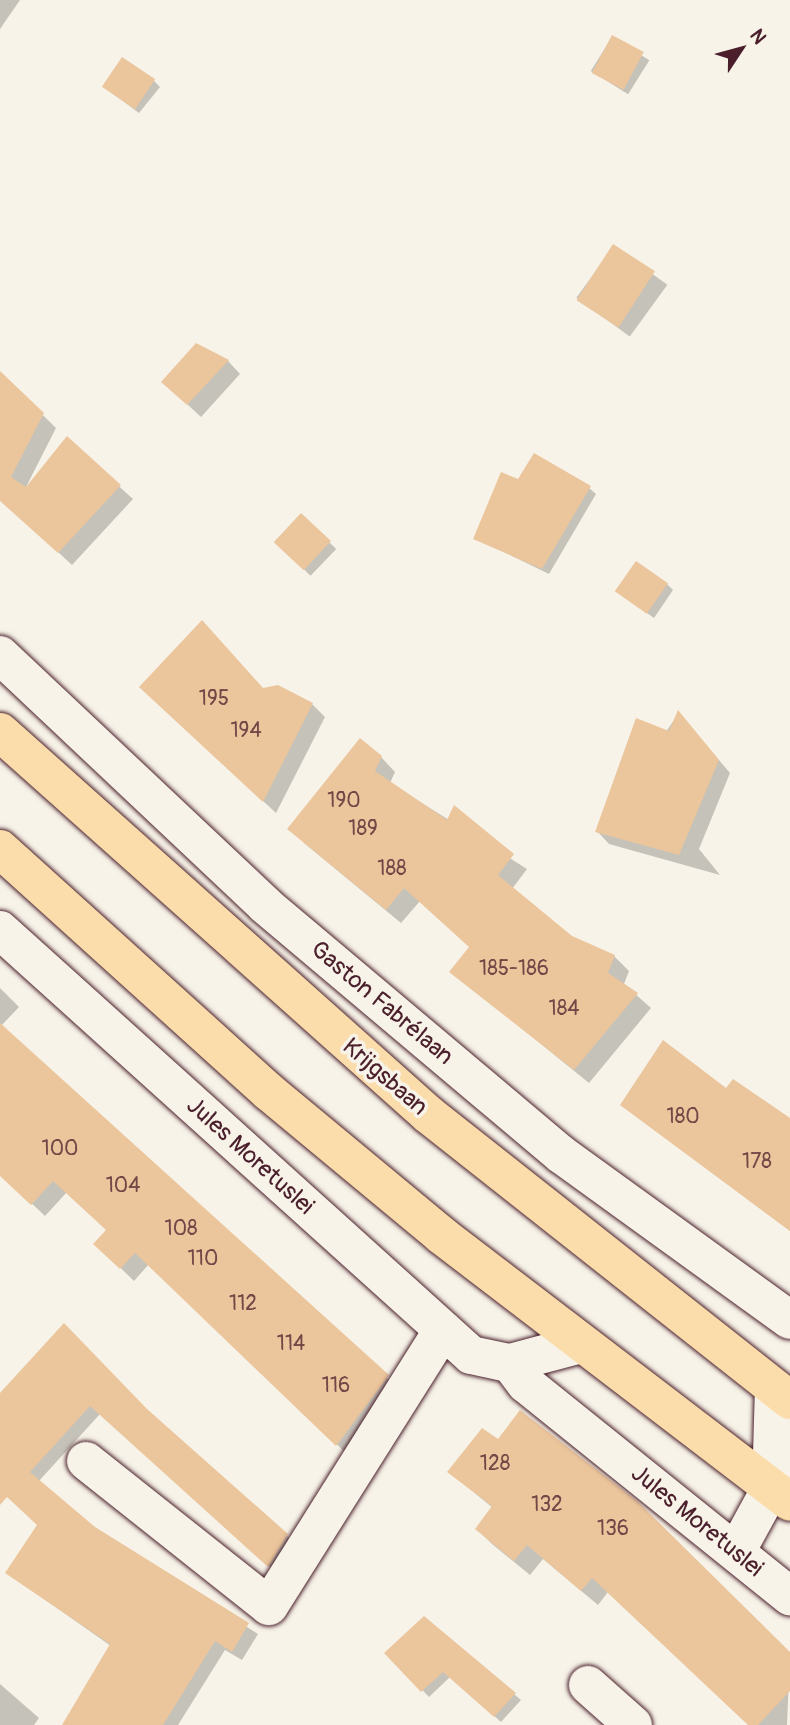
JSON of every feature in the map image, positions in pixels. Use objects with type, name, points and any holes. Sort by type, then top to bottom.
[{"type":"main road","name":"Krijgsbaan","points":[[0,732],[429,1115],[782,1394]]},
{"type":"main road","points":[[0,849],[269,1092],[581,1344],[781,1495]]},
{"type":"street","name":"Gaston Fabrélaan","points":[[0,655],[265,905],[562,1155],[790,1320]]},
{"type":"street","name":"Jules Moretuslei","points":[[0,930],[471,1355],[510,1363],[581,1344]]},
{"type":"street","points":[[86,1461],[269,1606],[443,1330]]},
{"type":"street","name":"Jules Moretuslei","points":[[510,1363],[526,1384],[790,1596]]},
{"type":"street","points":[[736,1552],[781,1495],[782,1394]]},
{"type":"street","points":[[588,1685],[633,1725]]},
{"type":"building","points":[[612,35],[644,52],[624,90],[592,73]]},
{"type":"building","points":[[122,57],[155,79],[135,109],[102,87]]},
{"type":"building","points":[[613,244],[655,271],[618,327],[577,300]]},
{"type":"building","points":[[196,343],[229,360],[187,405],[161,382]]},
{"type":"building","points":[[0,371],[44,413],[11,477],[26,487],[67,436],[121,485],[58,553],[0,501]]},
{"type":"building","points":[[534,453],[591,486],[542,569],[473,539],[501,472],[518,479]]},
{"type":"building","points":[[301,513],[331,541],[304,570],[274,542]]},
{"type":"building","points":[[636,561],[668,583],[647,614],[615,591]]},
{"type":"building","points":[[202,620],[263,688],[278,685],[313,703],[263,802],[139,687]]},
{"type":"building","points":[[678,710],[719,760],[679,855],[595,832],[636,718],[669,731]]},
{"type":"building","points":[[360,738],[382,756],[375,771],[447,820],[454,805],[514,854],[498,875],[572,936],[615,955],[608,973],[638,993],[574,1070],[449,972],[469,947],[404,888],[386,910],[287,829]]},
{"type":"building","points":[[0,1023],[389,1375],[336,1446],[135,1253],[120,1269],[93,1244],[106,1230],[53,1181],[31,1205],[0,1176]]},
{"type":"building","points":[[663,1040],[726,1088],[733,1079],[790,1118],[790,1231],[620,1105]]},
{"type":"building","points":[[64,1323],[147,1409],[288,1534],[268,1567],[90,1406],[30,1472],[95,1527],[249,1623],[232,1652],[215,1641],[163,1725],[62,1725],[110,1644],[5,1573],[37,1525],[7,1497],[0,1505],[0,1393]]},
{"type":"building","points":[[520,1410],[637,1501],[790,1652],[790,1691],[758,1725],[748,1725],[592,1578],[581,1591],[527,1545],[514,1561],[475,1529],[492,1506],[447,1472],[482,1428],[498,1439]]},
{"type":"building","points":[[424,1616],[516,1693],[494,1717],[443,1672],[421,1692],[384,1653]]}]
